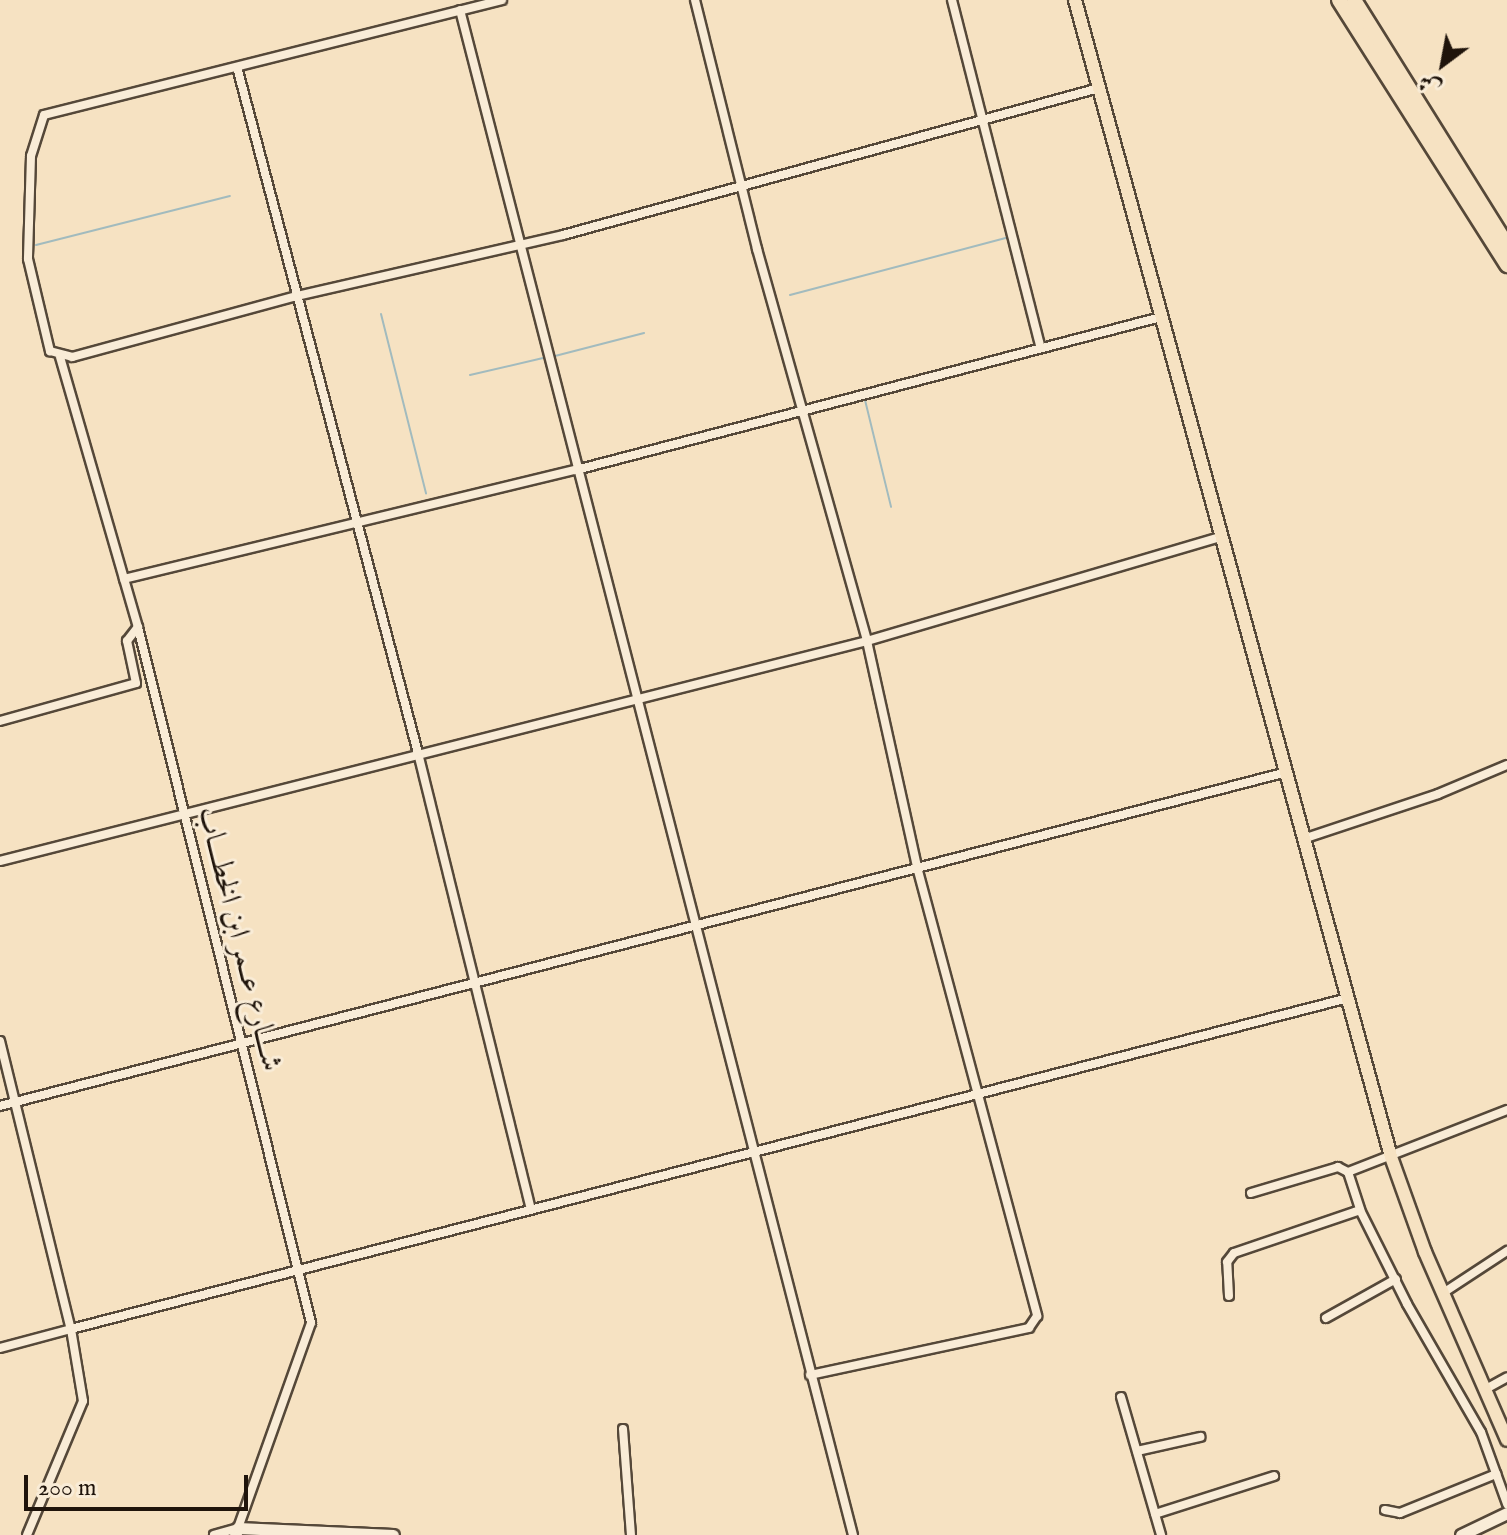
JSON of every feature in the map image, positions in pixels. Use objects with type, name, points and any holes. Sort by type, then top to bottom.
[{"type":"highway","points":[[1339,0],[1507,265]]},
{"type":"highway","points":[[1354,0],[1507,245]]},
{"type":"main road","points":[[1075,0],[1283,773],[1306,838],[1391,1157],[1443,1293],[1507,1440]]},
{"type":"street","points":[[502,0],[237,67],[418,753],[472,983],[531,1208]]},
{"type":"street","points":[[695,0],[742,186],[867,641],[917,867],[1037,1316],[1034,1325],[810,1375]]},
{"type":"street","points":[[952,0],[1041,348]]},
{"type":"street","points":[[460,10],[517,244],[639,697],[693,926],[853,1535]]},
{"type":"street","name":"شــــارع عــمر ابن الخطــــاب","points":[[236,1532],[310,1332],[298,1267],[138,627],[60,357],[47,344],[28,259],[31,156],[40,119],[237,67]]},
{"type":"street","points":[[60,357],[742,186],[1099,88]]},
{"type":"street","points":[[124,579],[576,470],[1161,317]]},
{"type":"street","points":[[0,861],[183,811],[867,641],[1221,537]]},
{"type":"street","points":[[0,721],[136,683],[127,641],[138,627]]},
{"type":"street","points":[[1306,838],[1438,794],[1507,765]]},
{"type":"street","points":[[0,1106],[1283,773]]},
{"type":"street","points":[[0,1348],[298,1267],[1348,998]]},
{"type":"street","points":[[0,1041],[28,1166],[71,1329],[83,1401],[27,1535]]},
{"type":"street","points":[[1251,1193],[1338,1167],[1348,1172],[1507,1110]]},
{"type":"street","points":[[1348,1172],[1360,1210],[1481,1432],[1496,1474],[1506,1511],[1461,1535]]},
{"type":"street","points":[[1229,1296],[1227,1262],[1234,1253],[1360,1210]]},
{"type":"street","points":[[1443,1293],[1507,1251]]},
{"type":"street","points":[[1326,1318],[1396,1279]]},
{"type":"street","points":[[1484,1390],[1507,1377]]},
{"type":"street","points":[[1121,1397],[1161,1535]]},
{"type":"street","points":[[623,1429],[631,1535]]},
{"type":"street","points":[[1137,1451],[1200,1437]]},
{"type":"street","points":[[1385,1510],[1400,1513],[1496,1474]]},
{"type":"street","points":[[1155,1514],[1274,1476]]},
{"type":"street","points":[[214,1535],[236,1532],[393,1535]]},
{"type":"waterway","points":[[36,245],[230,196]]},
{"type":"waterway","points":[[790,295],[1006,238]]},
{"type":"waterway","points":[[381,314],[426,493]]},
{"type":"waterway","points":[[555,356],[644,333]]},
{"type":"waterway","points":[[470,375],[543,358]]},
{"type":"waterway","points":[[865,400],[891,507]]}]
